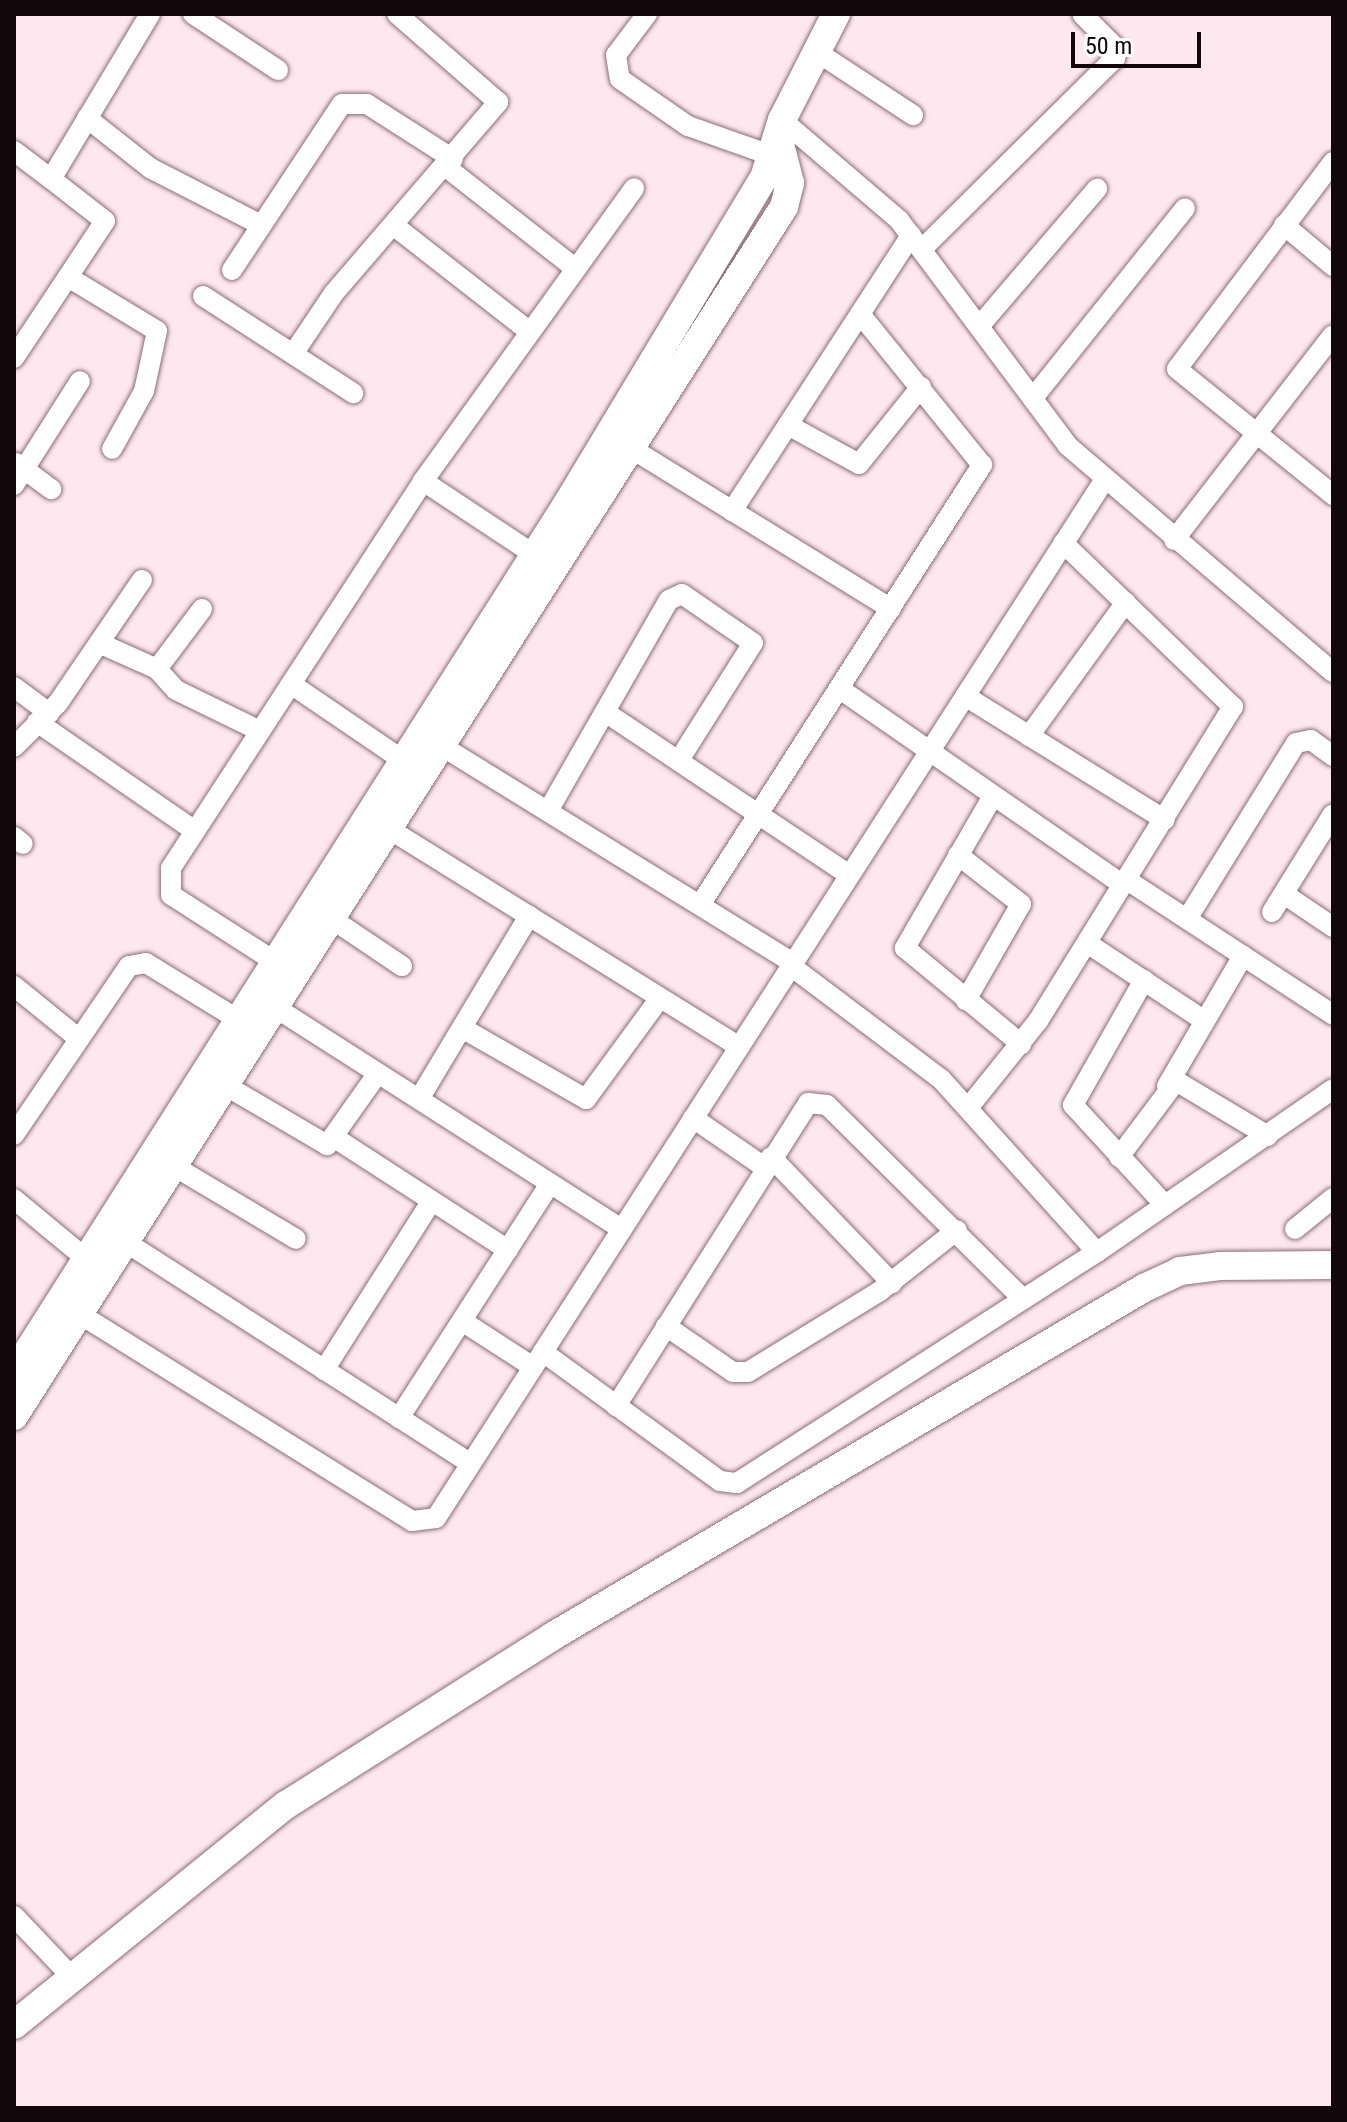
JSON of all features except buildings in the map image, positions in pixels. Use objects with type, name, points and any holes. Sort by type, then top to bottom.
[{"type":"street","points":[[51,179],[150,14]]},
{"type":"street","points":[[193,14],[278,70]]},
{"type":"street","points":[[293,354],[334,293],[397,228],[498,102],[397,14]]},
{"type":"street","points":[[647,14],[616,55],[620,79],[688,126],[778,139],[917,242],[982,323],[1054,431],[1174,540],[1333,672]]},
{"type":"street","points":[[429,738],[778,139],[836,14]]},
{"type":"street","points":[[732,511],[860,314],[917,242],[1115,58],[1117,49],[1082,14]]},
{"type":"street","points":[[817,52],[913,115]]},
{"type":"street","points":[[232,270],[332,113],[353,100],[449,163],[576,269]]},
{"type":"street","points":[[87,118],[150,168],[259,224]]},
{"type":"street","points":[[14,1373],[274,961],[629,447],[784,207],[790,183],[778,139]]},
{"type":"street","points":[[14,151],[105,221],[14,358]]},
{"type":"street","points":[[1333,162],[1177,369],[1333,495]]},
{"type":"street","points":[[274,961],[165,887],[195,831],[423,481],[634,188]]},
{"type":"street","points":[[982,323],[1097,189]]},
{"type":"street","points":[[1033,398],[1185,208]]},
{"type":"street","points":[[1284,225],[1333,266]]},
{"type":"street","points":[[397,228],[530,332]]},
{"type":"street","points":[[68,277],[157,331],[144,391],[112,449]]},
{"type":"street","points":[[203,296],[353,393]]},
{"type":"street","points":[[700,905],[982,465],[860,314]]},
{"type":"street","points":[[1174,540],[1333,335]]},
{"type":"street","points":[[51,489],[18,472],[80,381]]},
{"type":"street","points":[[788,425],[859,464],[921,387]]},
{"type":"street","points":[[629,447],[891,609]]},
{"type":"street","points":[[78,1313],[412,1521],[436,1518],[1105,479]]},
{"type":"street","points":[[423,481],[535,555]]},
{"type":"street","points":[[968,1108],[1021,1044],[1165,820],[1233,707],[1063,543]]},
{"type":"street","points":[[14,747],[43,718],[142,580]]},
{"type":"street","points":[[548,811],[675,595],[746,633],[751,649],[679,760]]},
{"type":"street","points":[[1029,736],[1126,602]]},
{"type":"street","points":[[157,669],[202,609]]},
{"type":"street","points":[[99,643],[157,669],[176,690],[260,731]]},
{"type":"street","points":[[291,684],[411,766]]},
{"type":"street","points":[[14,687],[43,718],[195,831]]},
{"type":"street","points":[[840,689],[993,796],[1333,1015]]},
{"type":"street","points":[[965,696],[1165,820]]},
{"type":"street","points":[[605,712],[679,760],[757,817],[849,875]]},
{"type":"street","points":[[429,738],[792,964],[920,1060],[968,1108],[1097,1252]]},
{"type":"street","points":[[1187,919],[1296,743],[1311,740],[1333,756]]},
{"type":"street","points":[[14,1416],[386,827],[411,766]]},
{"type":"street","points":[[993,796],[905,948],[1021,1044]]},
{"type":"street","points":[[1272,912],[1333,814]]},
{"type":"street","points":[[386,827],[739,1047]]},
{"type":"street","points":[[958,855],[1021,904],[966,1000]]},
{"type":"street","points":[[1284,894],[1333,927]]},
{"type":"street","points":[[419,1099],[529,916]]},
{"type":"street","points":[[329,917],[402,966]]},
{"type":"street","points":[[1087,943],[1205,1021]]},
{"type":"street","points":[[1119,1157],[1167,1086],[1243,956]]},
{"type":"street","points":[[14,1135],[79,1039],[137,962],[237,1019]]},
{"type":"street","points":[[1144,980],[1073,1100],[1119,1157],[1165,1205]]},
{"type":"street","points":[[14,986],[79,1039]]},
{"type":"street","points":[[462,1028],[586,1099],[660,998]]},
{"type":"street","points":[[273,1006],[622,1229]]},
{"type":"street","points":[[223,1084],[323,1144],[335,1138],[378,1073]]},
{"type":"street","points":[[1167,1086],[1181,1082],[1268,1136]]},
{"type":"street","points":[[462,1321],[538,1359],[616,1406],[720,1481],[737,1483],[1097,1252],[1333,1089]]},
{"type":"street","points":[[616,1406],[800,1109],[818,1101],[957,1230],[1023,1299]]},
{"type":"street","points":[[693,1118],[767,1162],[892,1283]]},
{"type":"street","points":[[335,1138],[508,1250]]},
{"type":"street","points":[[172,1165],[296,1239]]},
{"type":"street","points":[[399,1418],[550,1184]]},
{"type":"street","points":[[1295,1229],[1333,1198]]},
{"type":"street","points":[[14,1199],[85,1258]]},
{"type":"street","points":[[324,1370],[431,1202]]},
{"type":"street","points":[[666,1326],[741,1374],[892,1283],[957,1230]]},
{"type":"street","points":[[124,1241],[471,1464]]},
{"type":"street","points":[[14,2025],[286,1805],[553,1636],[1144,1288],[1180,1271],[1220,1266],[1333,1265]]},
{"type":"street","points":[[14,1916],[71,1976]]}]
